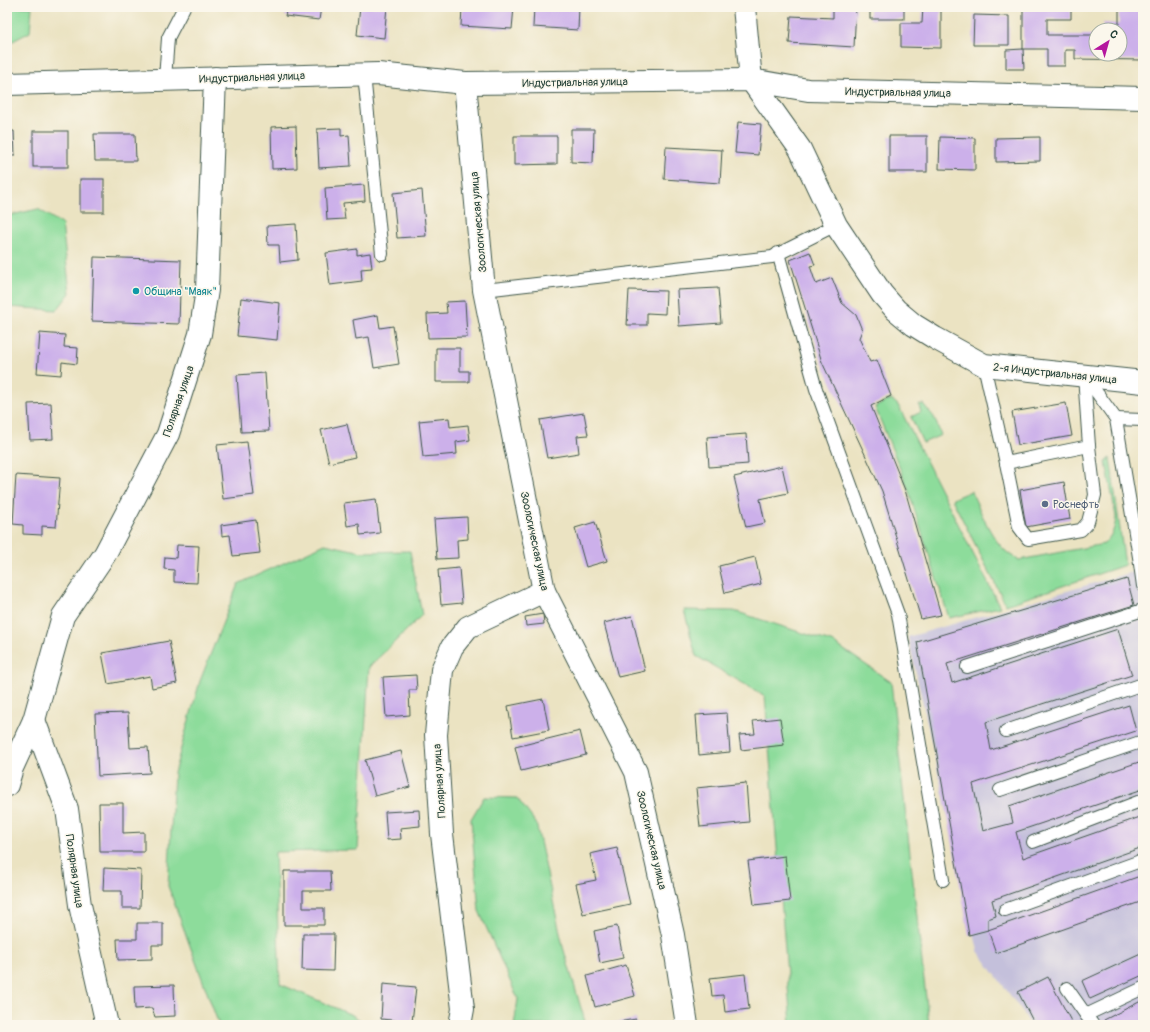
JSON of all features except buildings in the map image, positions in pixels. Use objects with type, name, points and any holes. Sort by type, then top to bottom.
[{"type":"street","points":[[744,7],[751,80]]},
{"type":"street","name":"Индустриальная улица","points":[[7,84],[378,74],[465,83],[751,80],[808,90],[1143,98]]},
{"type":"street","name":"Полярная улица","points":[[7,785],[12,768],[34,720],[63,616],[105,554],[168,434],[200,334],[207,290],[214,78]]},
{"type":"street","name":"2-я Индустриальная улица","points":[[751,80],[800,149],[836,225],[882,294],[896,310],[914,325],[984,365],[1143,382]]},
{"type":"street","name":"Зоологическая улица","points":[[465,83],[484,290],[544,591],[636,772],[673,935],[686,1025]]},
{"type":"street","name":"Полярная улица","points":[[460,1025],[463,1009],[442,834],[436,735],[442,670],[452,647],[468,627],[544,591]]},
{"type":"street","name":"Полярная улица","points":[[34,720],[66,809],[80,905],[107,1025]]},
{"type":"lane","points":[[165,79],[168,38],[184,7]]},
{"type":"lane","points":[[364,74],[382,254]]},
{"type":"lane","points":[[484,290],[772,257],[836,225]]},
{"type":"lane","points":[[778,254],[816,389],[898,614],[943,880]]},
{"type":"lane","points":[[984,365],[1019,527],[1028,539],[1081,530],[1088,522],[1095,495],[1088,446],[1084,375]]},
{"type":"lane","points":[[1084,375],[1116,419],[1143,586]]},
{"type":"lane","points":[[1116,419],[1143,420]]},
{"type":"lane","points":[[1006,463],[1088,446]]},
{"type":"lane","points":[[967,667],[1143,610]]},
{"type":"lane","points":[[1006,731],[1143,684]]},
{"type":"lane","points":[[1000,790],[1143,741]]},
{"type":"lane","points":[[1032,842],[1143,800]]},
{"type":"lane","points":[[1005,910],[1143,860]]},
{"type":"lane","points":[[1067,988],[1093,1025]]},
{"type":"lane","points":[[1086,1015],[1143,988]]},
{"type":"shaded area","points":[[1143,569],[1143,1025],[1030,1025],[1026,1017],[978,951],[908,637]]},
{"type":"green space","points":[[7,7],[32,7],[30,32],[13,41],[7,42]]},
{"type":"green space","points":[[38,209],[62,224],[70,293],[57,310],[7,307],[7,216]]},
{"type":"green space","points":[[891,399],[898,405],[1000,607],[949,618],[907,486],[875,407]]},
{"type":"green space","points":[[923,404],[934,417],[941,435],[923,443],[911,417],[921,412],[919,405]]},
{"type":"green space","points":[[1110,458],[1125,565],[1006,605],[952,499],[971,491],[990,530],[1002,548],[1019,560],[1104,544],[1113,532],[1116,517],[1106,462]]},
{"type":"green space","points":[[325,544],[362,552],[410,551],[422,615],[369,667],[358,850],[275,852],[280,984],[352,1015],[368,1025],[219,1025],[168,886],[174,773],[200,681],[238,584]]},
{"type":"green space","points":[[684,610],[734,611],[834,643],[891,682],[929,1025],[791,1025],[765,696],[696,656]]},
{"type":"green space","points":[[484,797],[517,798],[536,823],[563,947],[586,1025],[514,1025],[518,999],[479,911],[471,819]]},
{"type":"place","name":"Община \"Маяк\"","points":[[136,291]]},
{"type":"place","name":"Роснефть","points":[[1045,504]]}]
